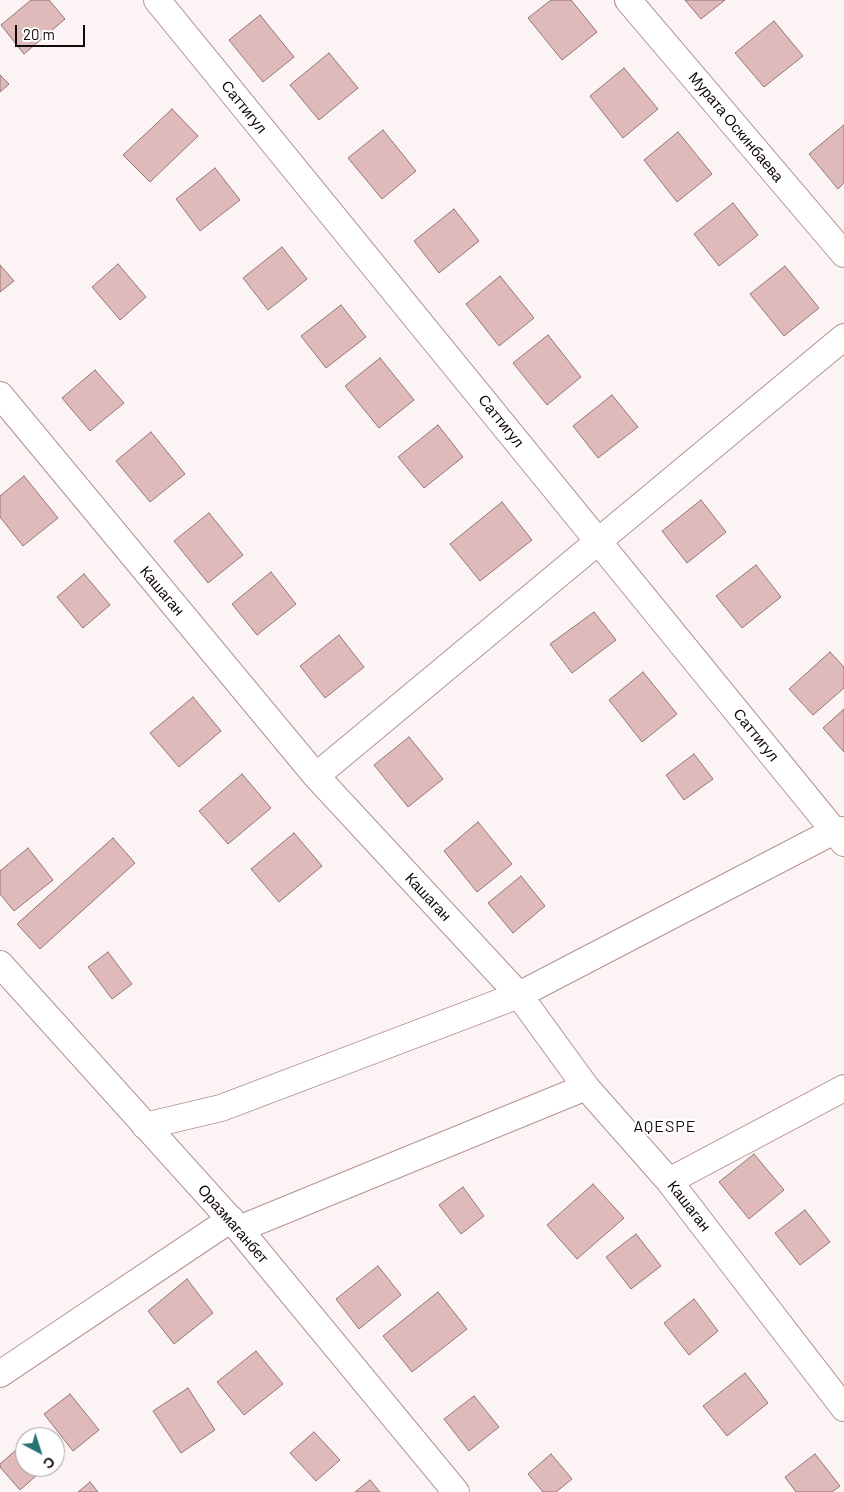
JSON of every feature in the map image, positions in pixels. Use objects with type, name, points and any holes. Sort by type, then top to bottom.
[{"type":"street","name":"Саттигул","points":[[157,0],[841,835]]},
{"type":"street","name":"Мурата Оскинбаева","points":[[628,0],[844,254]]},
{"type":"street","points":[[316,776],[844,337]]},
{"type":"street","name":"Кашаган","points":[[0,395],[316,776],[520,995],[586,1087],[669,1181],[844,1408]]},
{"type":"street","points":[[145,1126],[221,1108],[520,995],[841,835]]},
{"type":"street","name":"Оразмаганбет","points":[[0,964],[235,1224],[456,1492]]},
{"type":"street","points":[[0,1374],[235,1224],[586,1087]]},
{"type":"street","points":[[669,1181],[844,1088]]},
{"type":"building","points":[[31,0],[49,0],[65,19],[24,54],[1,25]]},
{"type":"building","points":[[551,0],[571,0],[597,32],[562,60],[528,18]]},
{"type":"building","points":[[685,0],[725,0],[701,19]]},
{"type":"building","points":[[260,15],[294,57],[263,82],[229,40]]},
{"type":"building","points":[[774,21],[803,56],[764,87],[735,53]]},
{"type":"building","points":[[329,53],[358,88],[319,120],[290,85]]},
{"type":"building","points":[[624,68],[658,109],[623,138],[590,96]]},
{"type":"building","points":[[0,75],[9,84],[0,92]]},
{"type":"building","points":[[172,109],[198,136],[150,182],[123,155]]},
{"type":"building","points":[[844,125],[844,183],[838,189],[809,154]]},
{"type":"building","points":[[383,130],[416,171],[382,199],[348,158]]},
{"type":"building","points":[[678,132],[712,174],[677,202],[644,160]]},
{"type":"building","points":[[215,168],[240,200],[200,231],[176,199]]},
{"type":"building","points":[[733,203],[758,235],[719,266],[694,234]]},
{"type":"building","points":[[454,209],[479,241],[439,273],[414,241]]},
{"type":"building","points":[[282,247],[307,279],[268,310],[243,278]]},
{"type":"building","points":[[118,264],[146,297],[120,320],[92,287]]},
{"type":"building","points":[[0,265],[14,281],[0,292]]},
{"type":"building","points":[[785,266],[819,308],[784,336],[750,294]]},
{"type":"building","points":[[500,276],[534,318],[499,346],[466,304]]},
{"type":"building","points":[[341,305],[366,337],[326,368],[301,336]]},
{"type":"building","points":[[548,335],[581,377],[547,405],[513,363]]},
{"type":"building","points":[[380,358],[414,400],[379,428],[345,386]]},
{"type":"building","points":[[95,370],[124,403],[90,431],[62,398]]},
{"type":"building","points":[[612,395],[638,427],[598,458],[573,426]]},
{"type":"building","points":[[438,425],[463,457],[424,488],[398,457]]},
{"type":"building","points":[[151,432],[185,474],[150,502],[116,461]]},
{"type":"building","points":[[24,476],[58,518],[23,546],[0,517],[0,496]]},
{"type":"building","points":[[701,500],[726,532],[687,563],[662,531]]},
{"type":"building","points":[[502,502],[532,540],[480,581],[450,544]]},
{"type":"building","points":[[209,513],[243,555],[208,583],[174,541]]},
{"type":"building","points":[[756,565],[781,597],[742,628],[716,596]]},
{"type":"building","points":[[271,572],[296,604],[257,635],[232,604]]},
{"type":"building","points":[[84,574],[110,605],[83,628],[57,597]]},
{"type":"building","points":[[594,612],[616,640],[572,673],[550,644]]},
{"type":"building","points":[[339,635],[364,667],[325,698],[300,666]]},
{"type":"building","points":[[830,652],[844,667],[844,688],[813,715],[789,689]]},
{"type":"building","points":[[643,672],[677,714],[642,742],[609,700]]},
{"type":"building","points":[[193,697],[221,731],[179,767],[150,733]]},
{"type":"building","points":[[844,709],[844,752],[823,728]]},
{"type":"building","points":[[409,737],[443,779],[408,807],[374,765]]},
{"type":"building","points":[[694,754],[713,779],[684,800],[666,775]]},
{"type":"building","points":[[242,774],[271,808],[228,844],[199,811]]},
{"type":"building","points":[[478,822],[512,864],[477,892],[444,851]]},
{"type":"building","points":[[294,833],[322,866],[279,902],[251,869]]},
{"type":"building","points":[[113,838],[135,863],[40,949],[17,924]]},
{"type":"building","points":[[28,848],[53,880],[14,911],[0,894],[0,871]]},
{"type":"building","points":[[521,876],[545,906],[513,933],[488,903]]},
{"type":"building","points":[[108,952],[132,984],[112,999],[88,967]]},
{"type":"building","points":[[754,1154],[784,1190],[749,1219],[719,1182]]},
{"type":"building","points":[[593,1184],[624,1218],[577,1259],[547,1225]]},
{"type":"building","points":[[463,1187],[484,1216],[461,1234],[439,1205]]},
{"type":"building","points":[[805,1210],[830,1242],[800,1265],[775,1233]]},
{"type":"building","points":[[636,1234],[661,1266],[631,1289],[606,1257]]},
{"type":"building","points":[[378,1266],[401,1295],[359,1329],[336,1299]]},
{"type":"building","points":[[187,1279],[213,1313],[174,1344],[148,1311]]},
{"type":"building","points":[[438,1292],[467,1329],[412,1372],[383,1336]]},
{"type":"building","points":[[694,1299],[718,1331],[689,1355],[664,1323]]},
{"type":"building","points":[[256,1351],[283,1384],[244,1415],[217,1382]]},
{"type":"building","points":[[745,1373],[768,1403],[727,1436],[703,1406]]},
{"type":"building","points":[[188,1388],[215,1430],[181,1453],[153,1411]]},
{"type":"building","points":[[70,1394],[99,1430],[73,1451],[65,1441],[65,1427],[54,1427],[44,1414]]},
{"type":"building","points":[[474,1396],[499,1427],[469,1451],[444,1419]]},
{"type":"building","points":[[314,1432],[340,1460],[316,1481],[290,1453]]},
{"type":"building","points":[[15,1451],[15,1477],[35,1477],[20,1490],[0,1467],[0,1464]]},
{"type":"building","points":[[551,1454],[572,1479],[556,1492],[543,1492],[528,1474]]},
{"type":"building","points":[[815,1454],[840,1486],[832,1492],[796,1492],[785,1477]]},
{"type":"building","points":[[370,1480],[380,1492],[355,1492]]},
{"type":"building","points":[[90,1482],[98,1492],[78,1492]]},
{"type":"district","name":"AQESPE","points":[[665,1127]]}]
